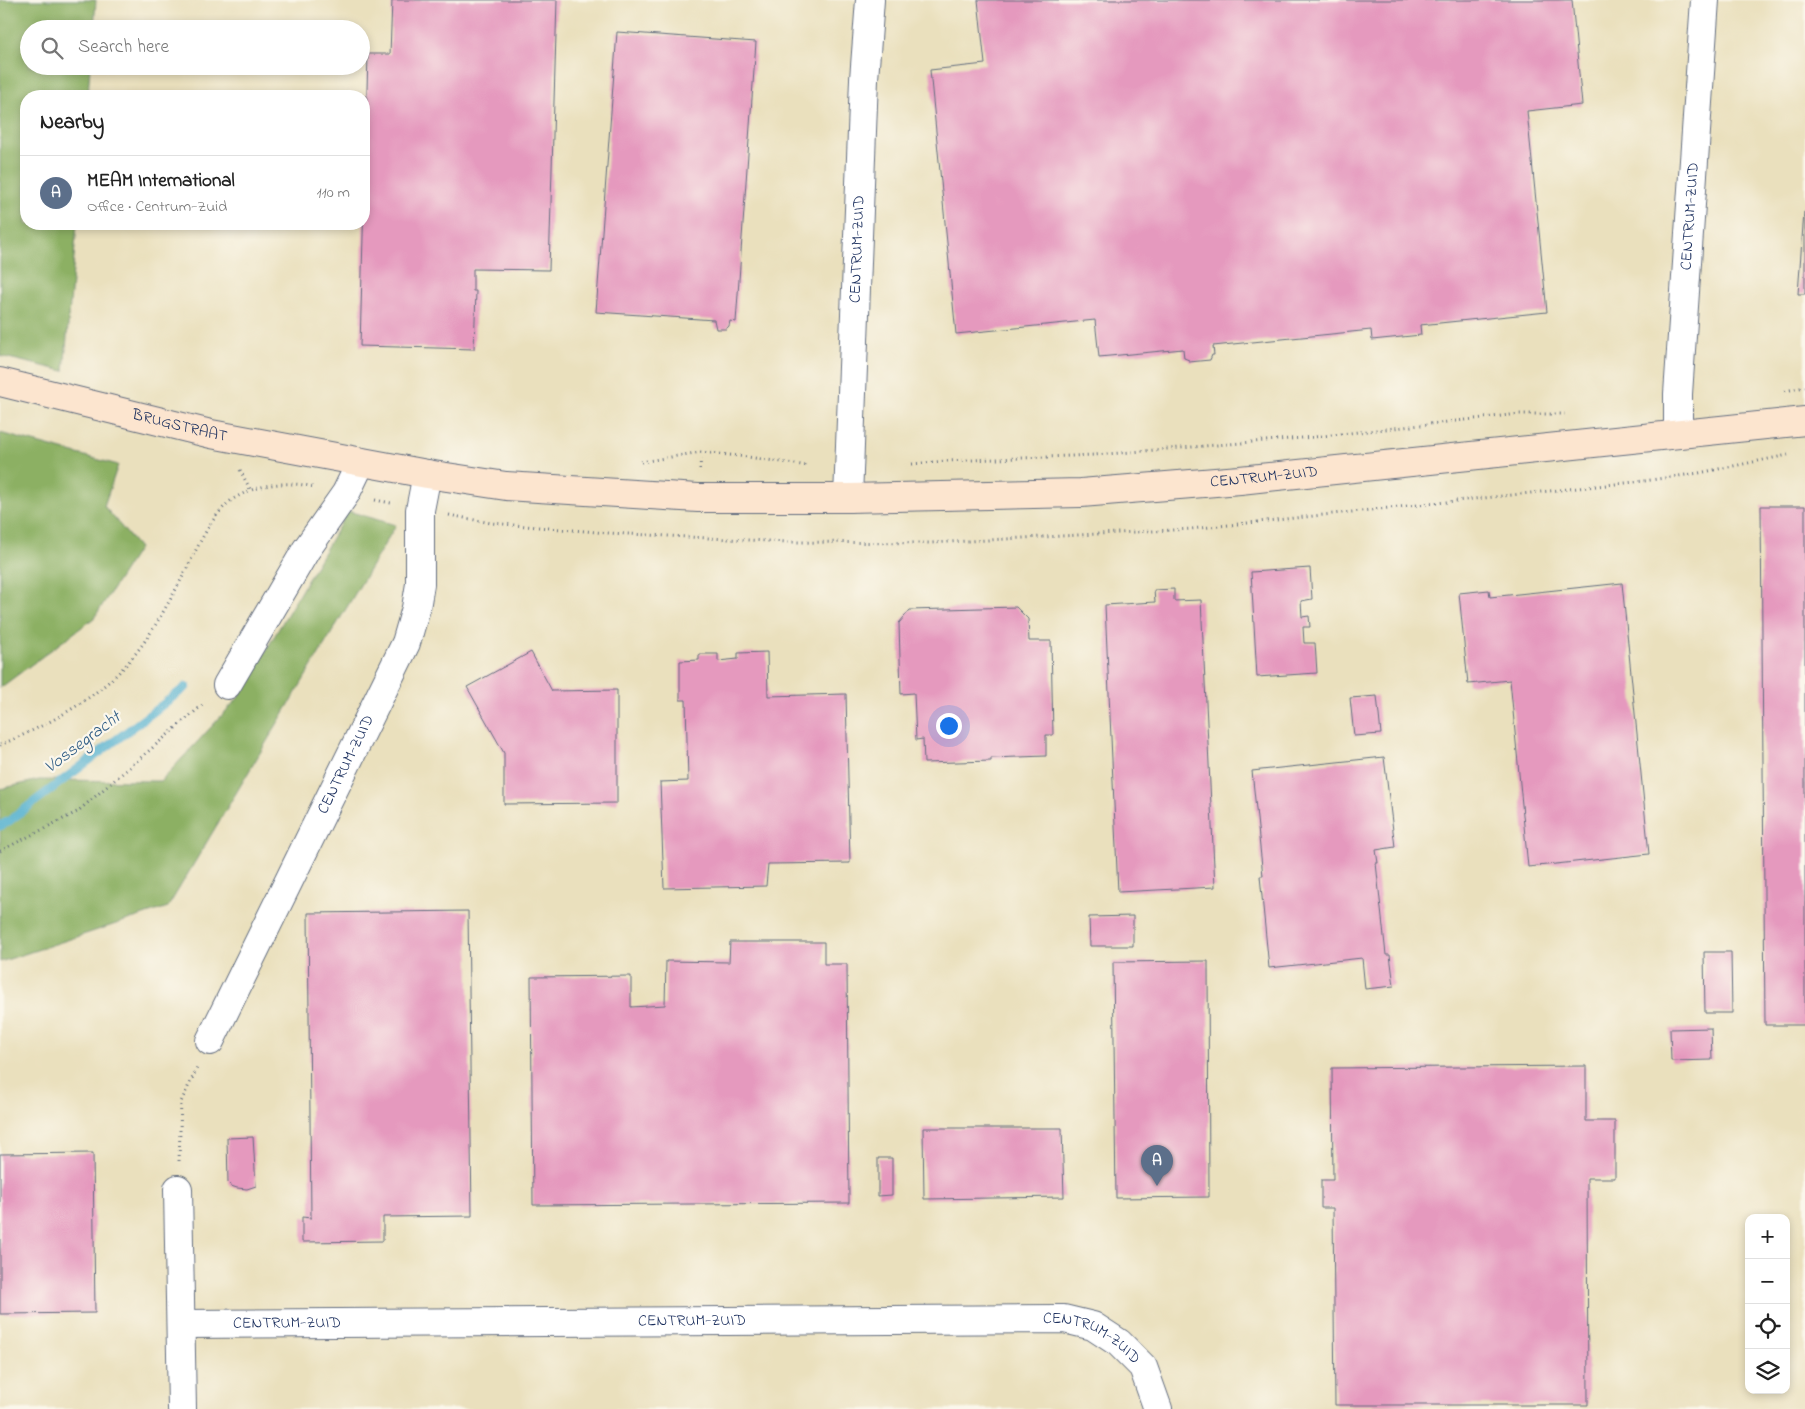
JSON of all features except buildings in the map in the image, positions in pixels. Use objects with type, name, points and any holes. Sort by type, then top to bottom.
[{"type":"street","name":"CENTRUM-ZUID","points":[[848,498],[864,78],[870,0]]},
{"type":"street","name":"CENTRUM-ZUID","points":[[1678,434],[1677,406],[1705,0]]},
{"type":"street","name":"BRUGSTRAAT","points":[[0,382],[211,434],[361,462]]},
{"type":"street","name":"CENTRUM-ZUID","points":[[361,462],[506,486],[698,498],[1010,496],[1240,480],[1805,420]]},
{"type":"street","points":[[227,685],[306,550],[346,493],[361,462]]},
{"type":"street","name":"CENTRUM-ZUID","points":[[210,1041],[406,643],[416,608],[420,584],[420,510],[427,474]]},
{"type":"street","points":[[178,1189],[182,1409]]},
{"type":"street","name":"CENTRUM-ZUID","points":[[181,1324],[1064,1319],[1093,1326],[1119,1343],[1143,1367],[1158,1409]]},
{"type":"path","points":[[1776,392],[1805,387]]},
{"type":"path","points":[[910,465],[945,461],[1095,456],[1314,437],[1519,414],[1574,414]]},
{"type":"path","points":[[702,452],[807,466],[849,466]]},
{"type":"path","points":[[0,745],[20,737],[79,704],[106,684],[132,658],[155,628],[207,530],[220,511],[234,499],[272,484],[295,483],[420,510],[491,522],[608,533],[788,542],[931,543],[1031,539],[1209,527],[1644,481],[1699,473],[1795,454]]},
{"type":"path","points":[[0,851],[76,812],[227,685]]},
{"type":"path","points":[[178,1189],[181,1102],[210,1041]]},
{"type":"green space","points":[[0,0],[96,0],[95,20],[20,20],[20,75],[89,75],[88,90],[20,90],[20,230],[76,230],[64,371],[0,356]]},
{"type":"green space","points":[[0,433],[118,465],[104,506],[139,548],[94,618],[0,688]]},
{"type":"green space","points":[[348,511],[396,525],[168,907],[0,962],[0,789],[39,780],[161,781],[238,698]]},
{"type":"waterway","name":"Vossegracht","points":[[0,826],[186,687]]},
{"type":"place","name":"MEAM International","points":[[1157,1186]]}]
